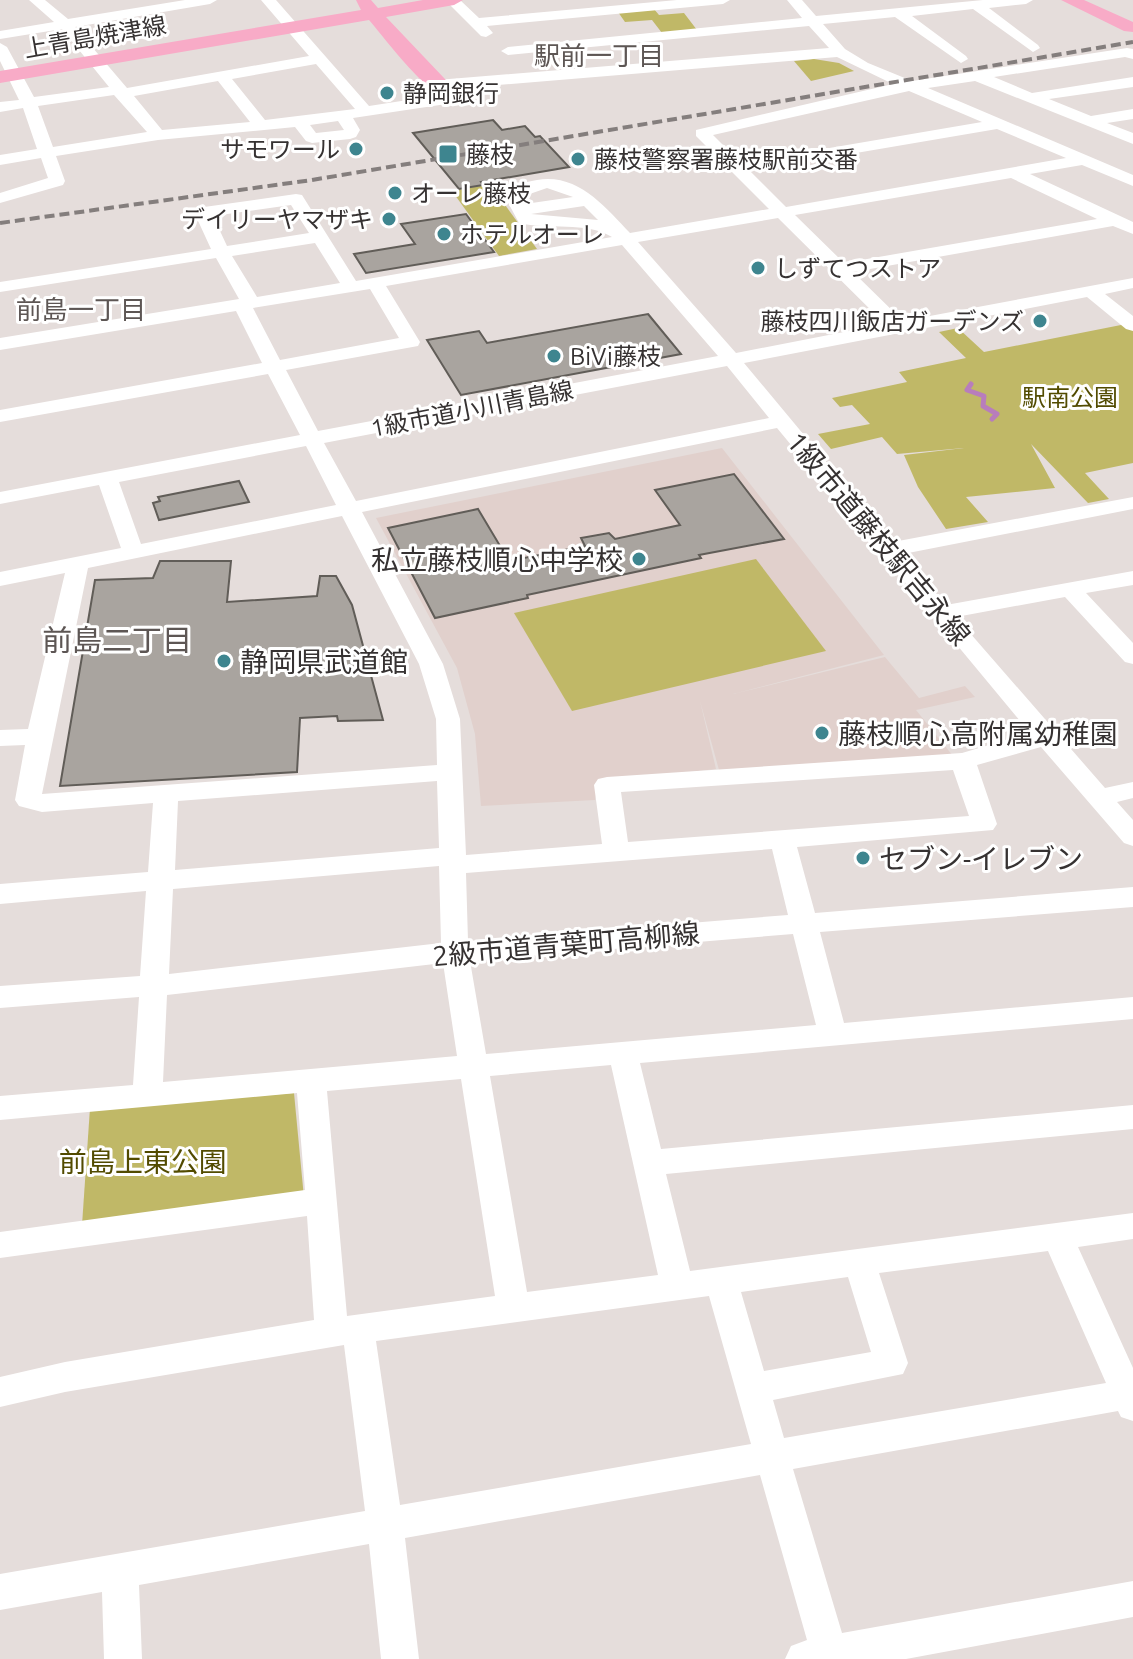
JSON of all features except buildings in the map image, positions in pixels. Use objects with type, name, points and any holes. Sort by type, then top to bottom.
[{"type":"main road","name":"上青島焼津線","points":[[8,76],[293,28],[367,7],[453,0]]},
{"type":"main road","points":[[1070,0],[1130,27]]},
{"type":"main road","points":[[367,7],[437,85],[453,98]]},
{"type":"street","points":[[36,0],[65,24],[158,135]]},
{"type":"street","points":[[0,35],[171,3],[210,0]]},
{"type":"street","points":[[268,0],[366,112]]},
{"type":"street","points":[[453,0],[532,76]]},
{"type":"street","points":[[475,23],[608,5],[723,0]]},
{"type":"street","points":[[794,0],[840,52],[907,86],[1133,181]]},
{"type":"street","points":[[508,51],[899,13],[929,5],[976,5],[1026,0]]},
{"type":"street","points":[[608,5],[651,67]]},
{"type":"street","points":[[976,5],[1033,48]]},
{"type":"street","points":[[899,13],[961,59]]},
{"type":"street","points":[[0,47],[8,76],[29,103],[57,181],[0,198]]},
{"type":"street","points":[[437,85],[840,52]]},
{"type":"street","points":[[899,328],[702,133],[907,86],[1127,52],[1133,55]]},
{"type":"street","points":[[0,107],[119,92],[318,59]]},
{"type":"street","points":[[222,76],[261,126]]},
{"type":"street","points":[[977,76],[1133,139]]},
{"type":"street","points":[[1031,98],[1133,82]]},
{"type":"street","points":[[0,160],[158,135],[299,122],[312,138],[339,137],[350,134],[352,130],[343,115],[453,98]]},
{"type":"street","points":[[1091,121],[1133,114]]},
{"type":"street","points":[[739,168],[999,124]]},
{"type":"street","points":[[0,344],[1089,162],[1133,150]]},
{"type":"street","points":[[1014,173],[1133,229]]},
{"type":"street","name":"1級市道藤枝駅吉永線","points":[[626,239],[615,228],[592,224],[536,223],[525,219],[512,195],[534,186],[561,184],[573,187],[588,200],[626,239],[731,359],[940,613],[1133,837]]},
{"type":"street","points":[[351,287],[296,199],[203,212],[311,439],[431,664],[441,691],[448,719],[455,952],[513,1308]]},
{"type":"street","points":[[840,269],[1113,221]]},
{"type":"street","points":[[0,287],[318,237]]},
{"type":"street","points":[[0,416],[411,342],[375,283]]},
{"type":"street","name":"1級市道小川青島線","points":[[0,498],[1133,283]]},
{"type":"street","points":[[1090,291],[1133,325]]},
{"type":"street","points":[[0,579],[783,421]]},
{"type":"street","points":[[107,478],[133,551]]},
{"type":"street","points":[[888,550],[1133,503]]},
{"type":"street","points":[[78,563],[28,800],[42,803],[166,795],[448,772]]},
{"type":"street","points":[[940,613],[1133,578]]},
{"type":"street","points":[[1070,589],[1128,645]]},
{"type":"street","points":[[0,738],[39,737]]},
{"type":"street","points":[[616,851],[607,785],[963,761],[1046,737]]},
{"type":"street","points":[[0,894],[984,824],[963,761]]},
{"type":"street","points":[[1100,798],[1133,790]]},
{"type":"street","points":[[147,1093],[166,795]]},
{"type":"street","points":[[782,839],[833,1035]]},
{"type":"street","name":"2級市道青葉町高柳線","points":[[0,997],[153,986],[455,952],[1133,897]]},
{"type":"street","points":[[0,1108],[1133,1008]]},
{"type":"street","points":[[623,1053],[677,1286]]},
{"type":"street","points":[[311,1079],[322,1201],[385,1524],[400,1659]]},
{"type":"street","points":[[647,1163],[1133,1117]]},
{"type":"street","points":[[0,1245],[322,1201]]},
{"type":"street","points":[[0,1392],[65,1377],[345,1330],[1133,1226]]},
{"type":"street","points":[[0,1592],[385,1524],[1130,1400],[1057,1235]]},
{"type":"street","points":[[753,1388],[891,1363],[859,1261]]},
{"type":"street","points":[[721,1280],[773,1459],[821,1657],[1133,1599]]},
{"type":"street","points":[[120,1572],[123,1659]]},
{"type":"shaded area","points":[[722,448],[884,655],[733,694],[885,657],[919,698],[965,686],[975,697],[916,710],[953,756],[719,770],[700,701],[716,769],[599,782],[595,800],[481,806],[475,734],[457,668],[376,518]]},
{"type":"green space","points":[[654,9],[659,15],[684,13],[697,30],[662,33],[652,20],[625,22],[618,12]]},
{"type":"green space","points":[[814,59],[839,63],[854,71],[811,81],[794,61]]},
{"type":"green space","points":[[490,184],[537,249],[499,256],[452,191]]},
{"type":"green space","name":"駅南公園","points":[[1126,324],[1133,330],[1133,463],[1085,473],[1109,499],[1088,503],[1031,444],[1055,488],[966,497],[988,522],[946,529],[918,487],[904,455],[964,448],[897,454],[882,437],[831,449],[818,434],[870,424],[852,405],[840,407],[832,398],[907,382],[899,372],[966,358],[939,332],[958,328],[984,352]]},
{"type":"green space","points":[[756,559],[826,651],[572,711],[514,613]]},
{"type":"green space","name":"前島上東公園","points":[[294,1093],[304,1198],[82,1225],[90,1108]]},
{"type":"waterway","points":[[971,384],[967,390],[984,396],[983,406],[997,414],[992,419]]},
{"type":"railway","points":[[0,223],[312,180],[1133,42]]},
{"type":"place","name":"静岡銀行","points":[[387,93]]},
{"type":"place","name":"サモワール","points":[[356,149]]},
{"type":"place","name":"藤枝","points":[[448,154]]},
{"type":"place","name":"藤枝警察署藤枝駅前交番","points":[[578,159]]},
{"type":"place","name":"オーレ藤枝","points":[[395,193]]},
{"type":"place","name":"デイリーヤマザキ","points":[[389,219]]},
{"type":"place","name":"ホテルオーレ","points":[[444,234]]},
{"type":"place","name":"しずてつストア","points":[[758,268]]},
{"type":"place","name":"藤枝四川飯店ガーデンズ","points":[[1040,321]]},
{"type":"place","name":"BiVi藤枝","points":[[554,356]]},
{"type":"place","name":"私立藤枝順心中学校","points":[[639,559]]},
{"type":"place","name":"静岡県武道館","points":[[224,661]]},
{"type":"place","name":"藤枝順心高附属幼稚園","points":[[822,733]]},
{"type":"place","name":"セブン-イレブン","points":[[863,858]]},
{"type":"district","name":"駅前一丁目","points":[[599,55]]},
{"type":"district","name":"前島一丁目","points":[[81,309]]},
{"type":"district","name":"前島二丁目","points":[[117,640]]}]
